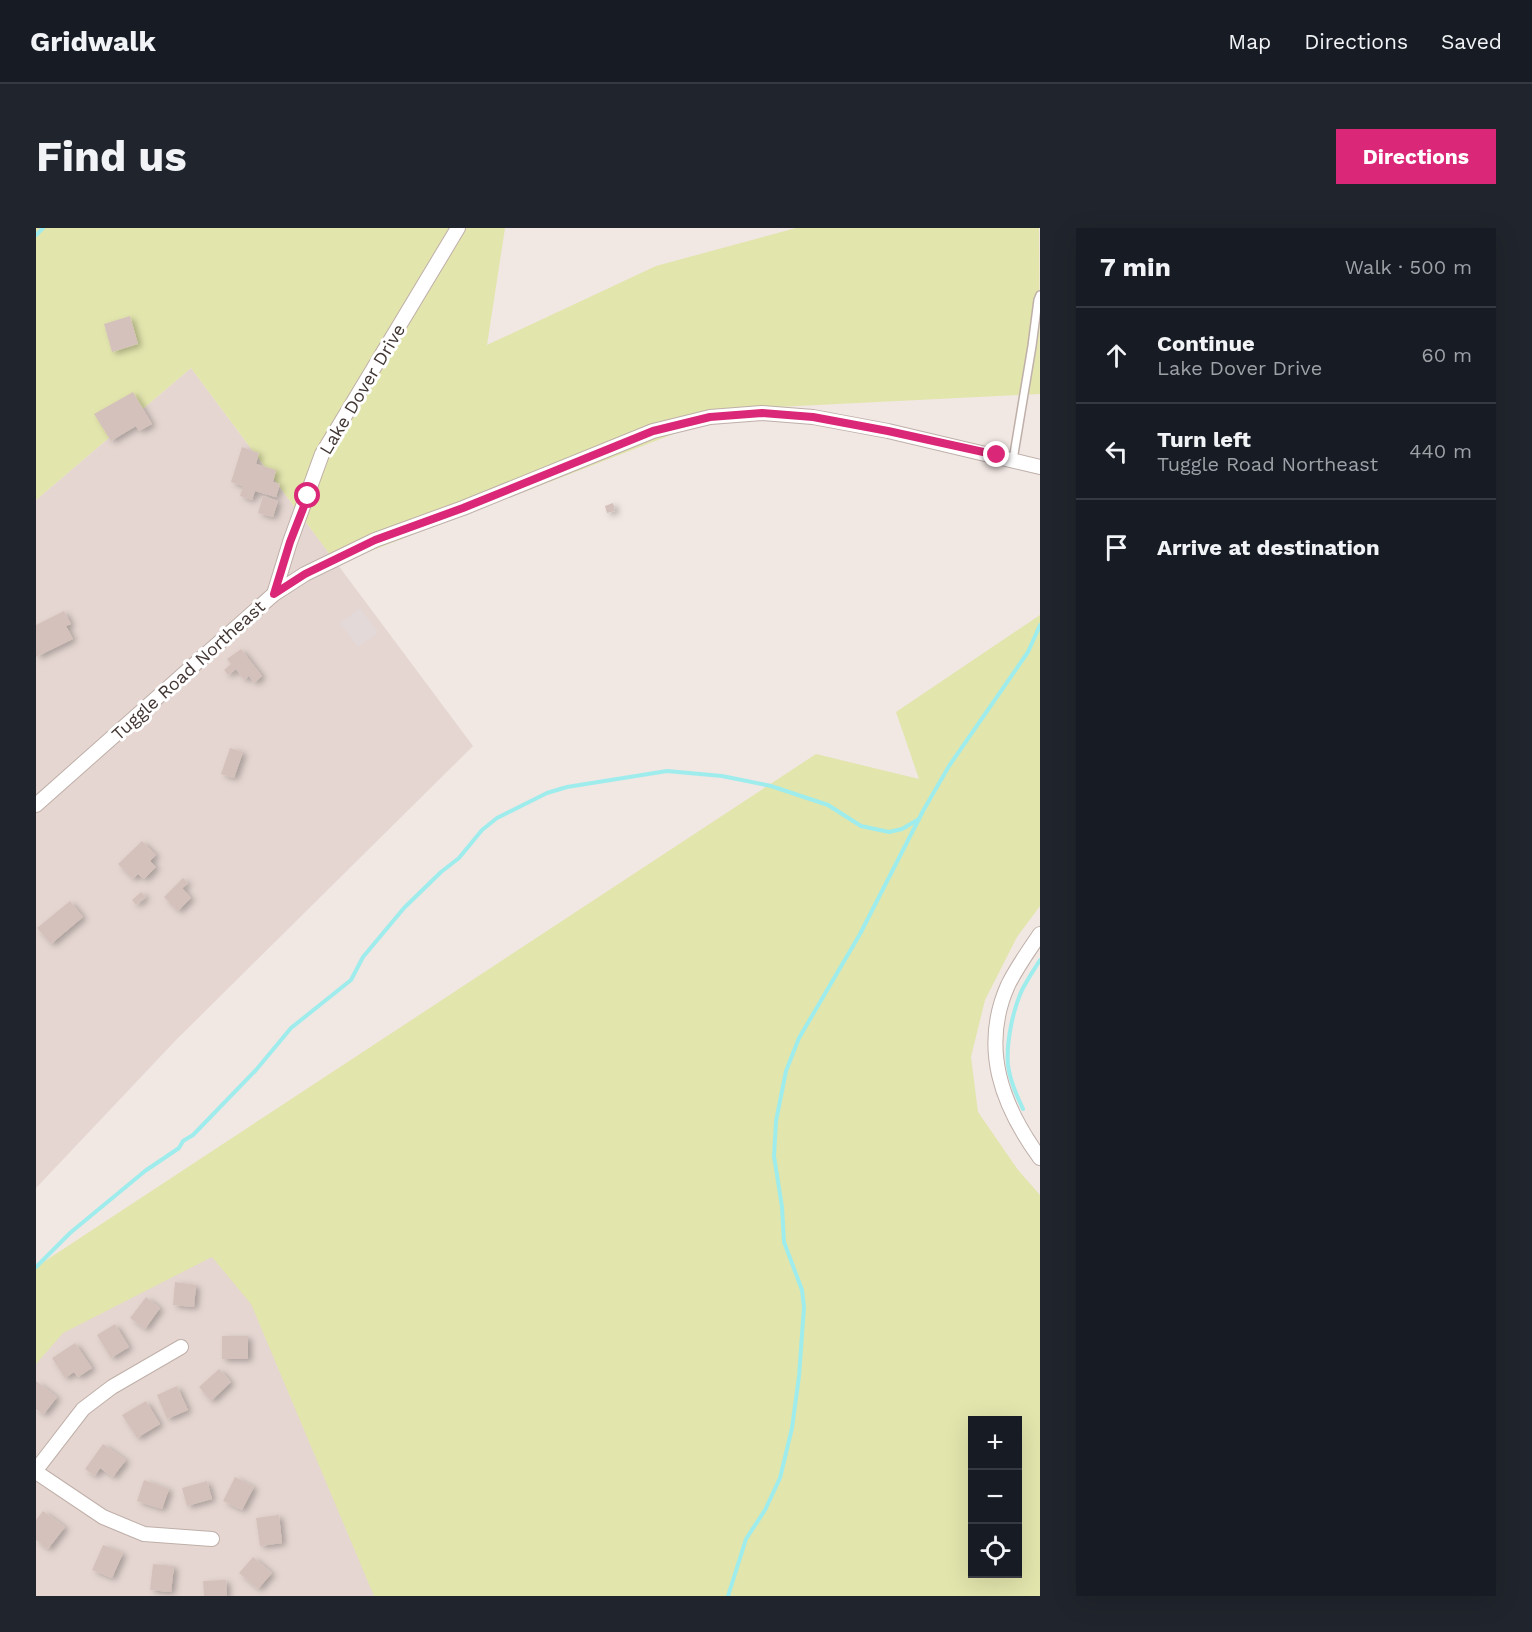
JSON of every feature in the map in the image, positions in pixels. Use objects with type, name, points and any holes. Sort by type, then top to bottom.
[{"type":"street","name":"Lake Dover Drive","points":[[274,594],[322,454],[458,228]]},
{"type":"street","name":"Tuggle Road Northeast","points":[[36,806],[274,594],[305,574],[375,540],[463,508],[653,431],[710,417],[762,413],[813,417],[888,431],[1040,466]]},
{"type":"street","points":[[1040,934],[1008,986],[998,1014],[995,1043],[998,1074],[1006,1099],[1024,1135],[1040,1158]]},
{"type":"street","points":[[181,1347],[112,1387],[83,1409],[36,1471],[103,1517],[144,1534],[212,1539]]},
{"type":"lane","points":[[1013,460],[1040,295]]},
{"type":"shaded area","points":[[191,368],[473,746],[176,1040],[36,1188],[36,500]]},
{"type":"shaded area","points":[[360,608],[378,633],[358,647],[340,623]]},
{"type":"shaded area","points":[[238,1228],[378,1596],[36,1596],[36,1325]]},
{"type":"green space","points":[[36,228],[505,228],[487,345],[656,266],[796,228],[1039,228],[1040,394],[738,409],[337,564],[191,368],[36,500]]},
{"type":"green space","points":[[1040,615],[1040,906],[1017,937],[985,1000],[971,1057],[978,1112],[1018,1170],[1040,1195],[1040,1596],[374,1596],[251,1304],[212,1257],[63,1333],[36,1364],[36,1267],[816,754],[919,779],[896,712]]},
{"type":"building","points":[[130,316],[138,344],[112,352],[104,324]]},
{"type":"building","points":[[133,392],[152,424],[139,431],[136,426],[111,441],[94,414]]},
{"type":"building","points":[[242,447],[259,453],[256,464],[276,470],[273,482],[280,484],[276,497],[255,491],[252,500],[240,496],[243,486],[231,482]]},
{"type":"building","points":[[263,496],[278,501],[273,517],[258,513]]},
{"type":"building","points":[[613,503],[615,511],[607,513],[605,506]]},
{"type":"building","points":[[64,611],[71,624],[66,626],[73,639],[36,657],[36,625]]},
{"type":"building","points":[[241,649],[262,676],[254,683],[249,676],[244,680],[236,669],[228,675],[224,670],[231,664],[227,659]]},
{"type":"building","points":[[230,748],[243,752],[234,778],[221,774]]},
{"type":"building","points":[[142,841],[156,855],[150,861],[156,867],[144,879],[138,874],[133,879],[118,864]]},
{"type":"building","points":[[183,878],[188,883],[182,888],[191,898],[178,911],[164,897]]},
{"type":"building","points":[[141,892],[146,897],[136,905],[132,900]]},
{"type":"building","points":[[70,901],[83,917],[51,944],[37,928]]},
{"type":"building","points":[[175,1282],[196,1285],[194,1307],[173,1305]]},
{"type":"building","points":[[146,1297],[160,1308],[145,1329],[130,1318]]},
{"type":"building","points":[[115,1324],[129,1347],[111,1358],[97,1335]]},
{"type":"building","points":[[222,1336],[248,1336],[248,1359],[222,1359]]},
{"type":"building","points":[[75,1343],[92,1368],[78,1377],[74,1372],[65,1378],[52,1358]]},
{"type":"building","points":[[219,1369],[231,1382],[211,1401],[199,1387]]},
{"type":"building","points":[[36,1381],[57,1397],[44,1414],[36,1409]]},
{"type":"building","points":[[177,1386],[188,1410],[167,1419],[157,1395]]},
{"type":"building","points":[[146,1401],[160,1424],[137,1438],[122,1415]]},
{"type":"building","points":[[103,1444],[126,1460],[113,1477],[100,1468],[95,1476],[85,1469]]},
{"type":"building","points":[[235,1477],[254,1487],[242,1510],[223,1501]]},
{"type":"building","points":[[144,1480],[169,1489],[162,1509],[137,1501]]},
{"type":"building","points":[[207,1481],[212,1499],[187,1506],[182,1488]]},
{"type":"building","points":[[43,1511],[65,1527],[48,1549],[36,1540],[36,1520]]},
{"type":"building","points":[[279,1515],[282,1543],[260,1546],[256,1518]]},
{"type":"building","points":[[103,1545],[123,1553],[112,1578],[92,1570]]},
{"type":"building","points":[[253,1557],[272,1573],[258,1589],[239,1573]]},
{"type":"building","points":[[153,1564],[174,1566],[171,1592],[150,1590]]},
{"type":"building","points":[[226,1580],[227,1596],[204,1596],[203,1581]]},
{"type":"waterway","points":[[36,235],[43,228]]},
{"type":"waterway","points":[[728,1596],[746,1539],[765,1510],[780,1478],[792,1428],[799,1376],[804,1307],[802,1290],[784,1242],[782,1207],[774,1156],[776,1121],[786,1071],[799,1038],[860,934],[923,811],[949,766],[1028,652],[1040,625]]},
{"type":"waterway","points":[[36,1267],[70,1233],[193,1135],[256,1070],[291,1028],[351,980],[363,957],[404,908],[459,858],[482,830],[497,818],[547,793],[567,787],[667,771],[722,776],[771,786],[828,805],[861,826],[889,832],[902,829],[919,819]]},
{"type":"waterway","points":[[1023,1109],[1009,1071],[1009,1036],[1019,996],[1040,960]]},
{"type":"route","points":[[308,496],[290,542],[274,594],[305,574],[375,540],[463,508],[653,431],[710,417],[762,413],[813,417],[997,455]]}]
